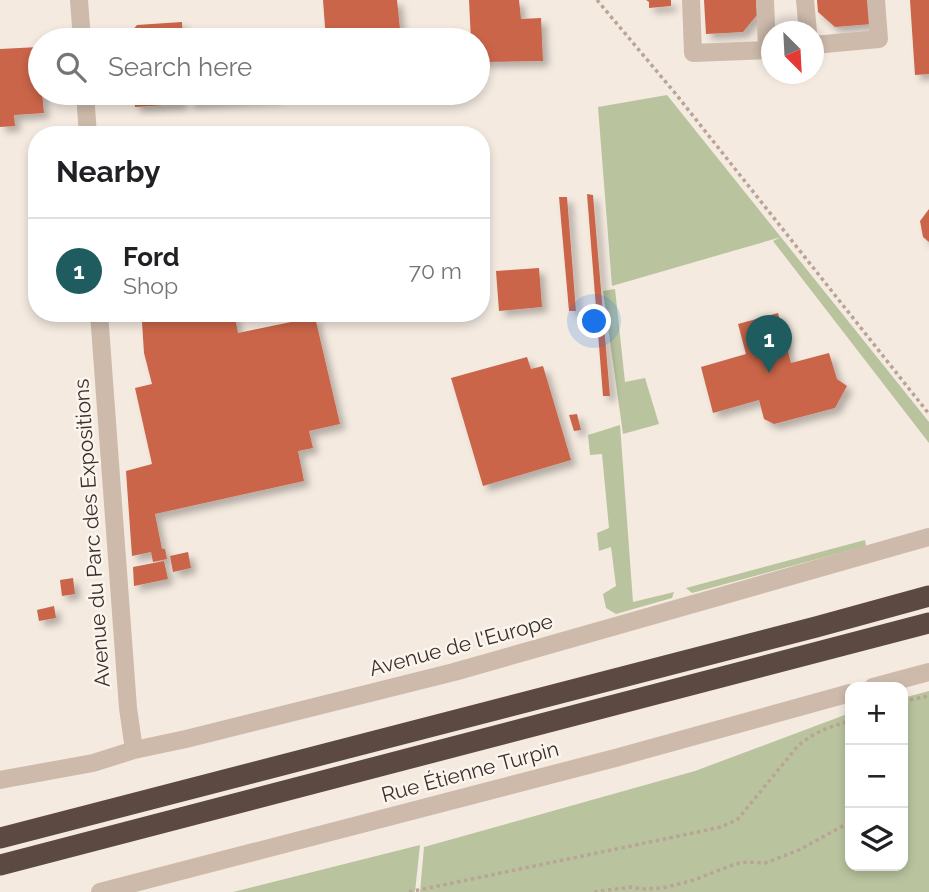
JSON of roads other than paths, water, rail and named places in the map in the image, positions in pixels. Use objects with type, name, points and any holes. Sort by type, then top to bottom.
[{"type":"highway","points":[[0,838],[929,596]]},
{"type":"highway","points":[[0,865],[929,623]]},
{"type":"street","points":[[79,0],[81,28]]},
{"type":"street","points":[[691,0],[693,53],[767,50],[765,0]]},
{"type":"street","points":[[805,0],[807,21]]},
{"type":"street","points":[[824,44],[879,39],[876,0]]},
{"type":"street","points":[[86,105],[87,126]]},
{"type":"street","name":"Avenue du Parc des Expositions","points":[[100,322],[128,708],[134,750]]},
{"type":"street","name":"Avenue de l'Europe","points":[[0,780],[93,763],[134,750],[454,672],[929,537]]},
{"type":"street","points":[[892,682],[929,672]]},
{"type":"street","name":"Rue Étienne Turpin","points":[[100,892],[845,695]]},
{"type":"place","name":"Ford","points":[[769,373]]}]
